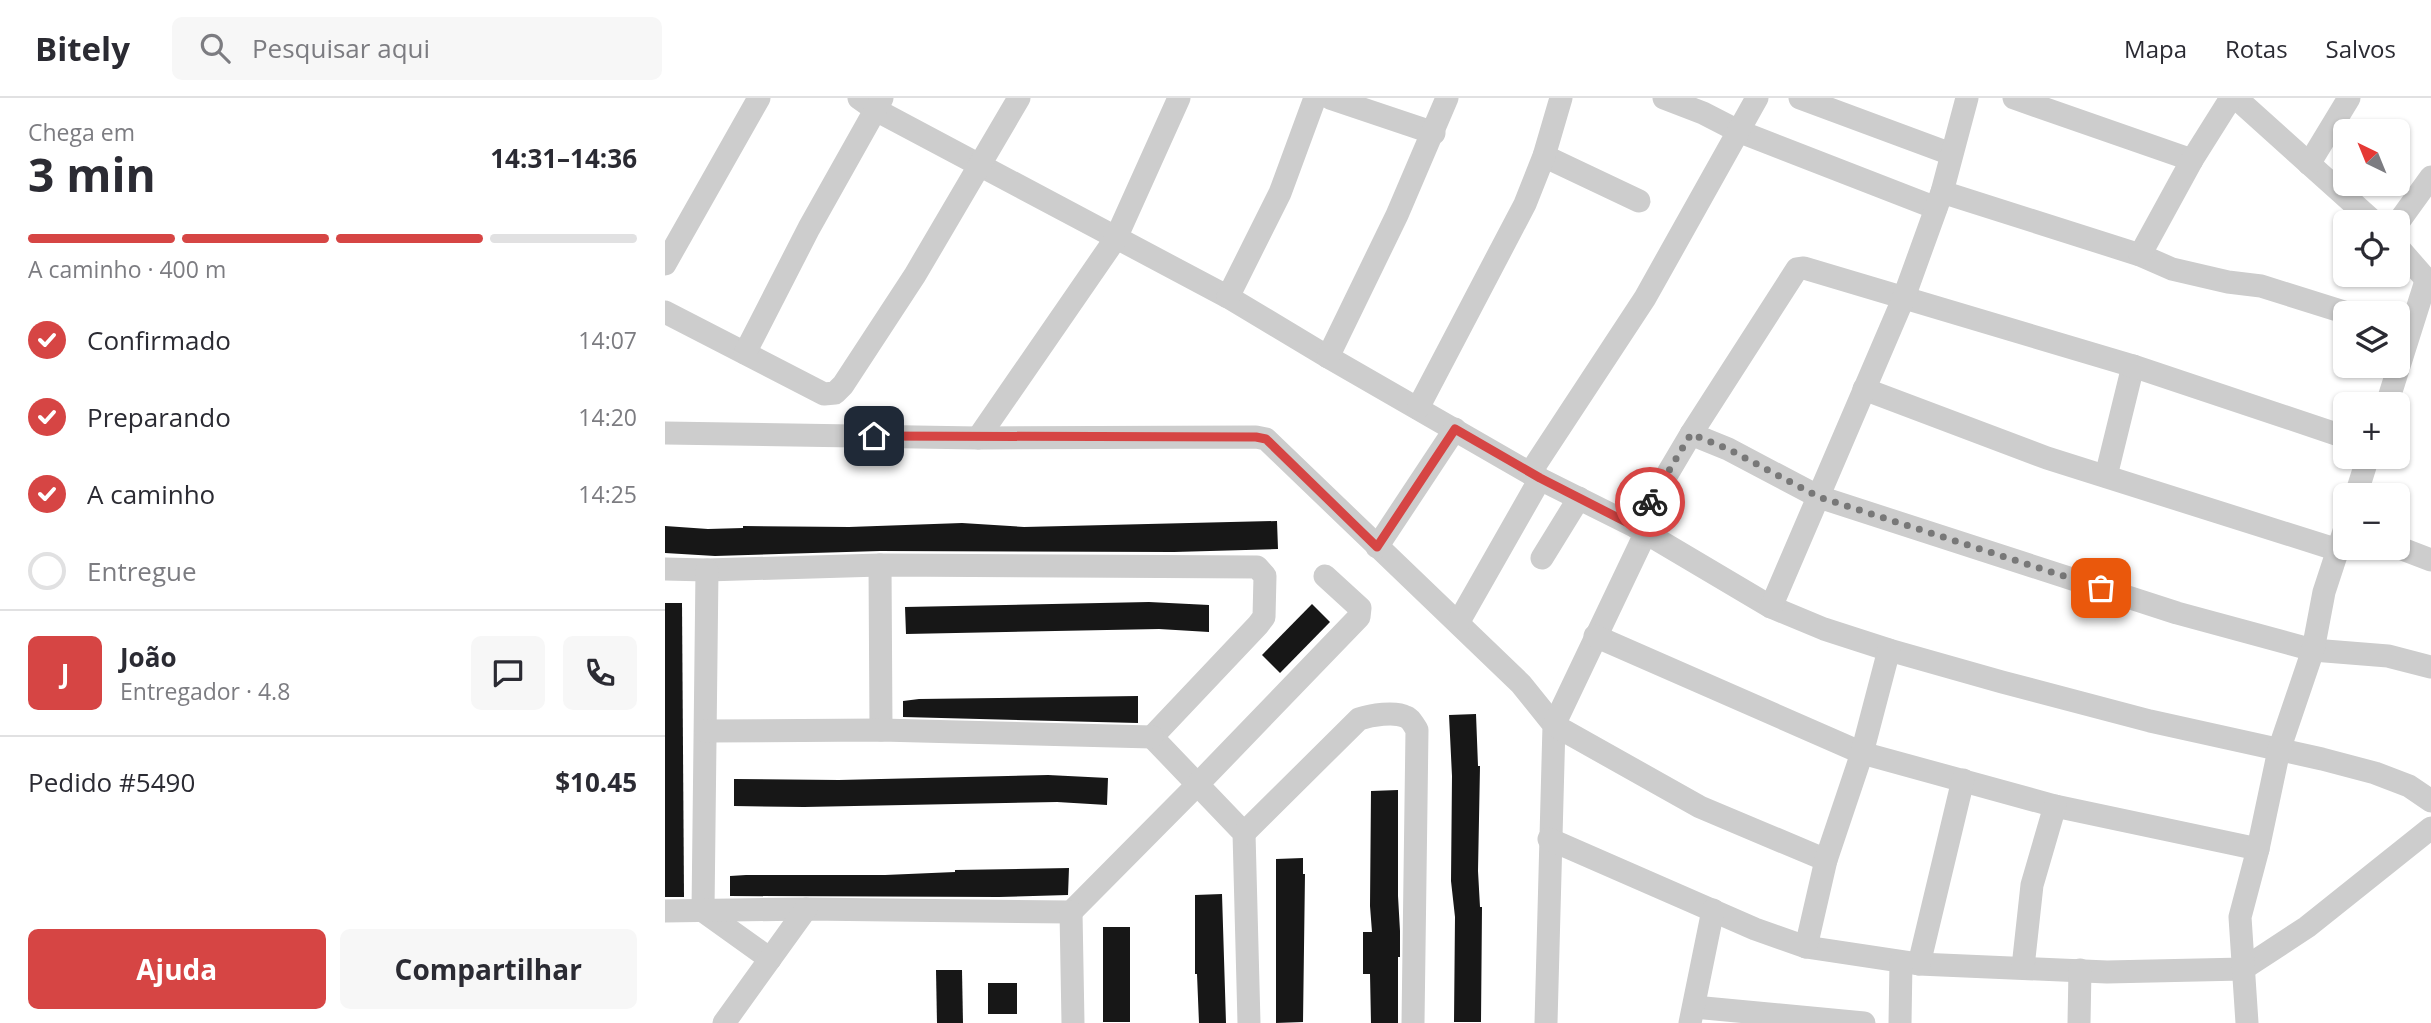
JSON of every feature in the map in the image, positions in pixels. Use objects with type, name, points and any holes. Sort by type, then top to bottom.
[{"type":"street","points":[[665,264],[759,98]]},
{"type":"street","points":[[665,312],[824,394],[835,393],[843,385],[915,275],[1019,98]]},
{"type":"street","points":[[978,438],[1115,238],[1179,98]]},
{"type":"street","points":[[1228,297],[1280,193],[1315,98]]},
{"type":"street","points":[[1330,98],[1434,132]]},
{"type":"street","points":[[1328,357],[1397,215],[1447,98]]},
{"type":"street","points":[[1419,408],[1525,204],[1544,156],[1561,98]]},
{"type":"street","points":[[1458,623],[1535,476],[1645,298],[1757,98]]},
{"type":"street","points":[[1800,98],[1951,154]]},
{"type":"street","points":[[1771,607],[1904,297],[1939,200],[1966,98]]},
{"type":"street","points":[[2014,98],[2192,160]]},
{"type":"street","points":[[2140,255],[2192,160],[2233,98],[2361,210]]},
{"type":"street","points":[[2309,164],[2350,98]]},
{"type":"street","points":[[1676,100],[1738,131],[1939,200],[2140,255],[2172,270],[2261,286],[2333,309]]},
{"type":"street","points":[[745,353],[872,102],[980,167],[1228,297],[1535,476],[1641,529],[1771,607],[1825,629],[1889,650],[2002,682],[2150,721],[2375,773],[2409,786],[2431,801]]},
{"type":"street","points":[[1544,156],[1639,201]]},
{"type":"street","points":[[2407,210],[2431,177]]},
{"type":"street","points":[[2410,261],[2429,283],[2410,325]]},
{"type":"street","points":[[1547,1023],[1549,839],[1554,725],[1641,529],[1691,434],[1797,269],[1804,268],[2133,366],[2333,433]]},
{"type":"street","points":[[2106,477],[2133,366]]},
{"type":"street","points":[[1864,390],[2047,458],[2333,548]]},
{"type":"street","points":[[1377,547],[1455,429]]},
{"type":"street","points":[[665,433],[1266,439],[1521,684],[1554,725],[1691,803],[1826,860]]},
{"type":"street","points":[[1691,434],[1728,449],[1819,497],[2177,613],[2313,650],[2388,656],[2431,667]]},
{"type":"street","points":[[1542,558],[1579,498]]},
{"type":"street","points":[[2410,552],[2431,560]]},
{"type":"street","points":[[2247,1023],[2240,917],[2279,750],[2313,650],[2324,592],[2335,560]]},
{"type":"street","points":[[880,565],[881,730]]},
{"type":"street","points":[[665,569],[880,565],[1257,567],[1265,576],[1264,617],[1152,737]]},
{"type":"street","points":[[703,911],[707,570]]},
{"type":"street","points":[[1073,1023],[1071,912],[1359,617],[1360,608],[1325,576]]},
{"type":"street","points":[[1595,636],[1862,753],[2055,806],[2258,849]]},
{"type":"street","points":[[1805,947],[1826,860],[1862,753],[1889,650]]},
{"type":"street","points":[[1244,833],[1359,719],[1369,715],[1404,715],[1411,721],[1417,730],[1413,1023]]},
{"type":"street","points":[[706,731],[881,730],[1152,737],[1244,833],[1249,1023]]},
{"type":"street","points":[[1900,1023],[1910,963],[1963,780]]},
{"type":"street","points":[[2023,967],[2032,885],[2055,806]]},
{"type":"street","points":[[1549,839],[1755,929],[1805,947],[1910,963],[2107,972],[2243,969],[2307,927],[2431,828]]},
{"type":"street","points":[[665,911],[806,909],[1071,912]]},
{"type":"street","points":[[724,1023],[806,909]]},
{"type":"street","points":[[1713,910],[1692,1015],[1864,1023]]},
{"type":"street","points":[[703,911],[770,959]]},
{"type":"street","points":[[2079,1023],[2080,970]]},
{"type":"building","points":[[1277,521],[1278,549],[1174,552],[880,551],[715,556],[665,553],[665,526],[708,529],[743,526],[849,527],[962,523],[1024,527]]},
{"type":"building","points":[[1149,602],[1209,605],[1209,632],[1159,629],[906,634],[905,607]]},
{"type":"building","points":[[665,603],[682,603],[684,897],[665,897]]},
{"type":"building","points":[[1312,604],[1330,622],[1280,673],[1262,655]]},
{"type":"building","points":[[1138,696],[1138,723],[903,717],[903,701],[919,699]]},
{"type":"building","points":[[1476,714],[1480,766],[1478,871],[1482,907],[1481,1022],[1454,1022],[1455,917],[1451,881],[1452,776],[1449,715]]},
{"type":"building","points":[[1048,775],[1108,778],[1107,805],[1057,802],[734,806],[734,779],[839,780]]},
{"type":"building","points":[[1398,790],[1398,1023],[1371,1023],[1370,974],[1363,974],[1363,932],[1372,932],[1371,791]]},
{"type":"building","points":[[1303,858],[1303,1022],[1276,1023],[1276,859]]},
{"type":"building","points":[[1069,868],[1068,895],[730,896],[730,876],[885,875],[955,870]]},
{"type":"building","points":[[1222,894],[1226,1023],[1199,1023],[1195,974],[1195,895]]},
{"type":"building","points":[[1103,927],[1130,927],[1130,1022],[1103,1022]]},
{"type":"building","points":[[936,970],[962,970],[963,1023],[937,1023]]},
{"type":"building","points":[[988,983],[1017,983],[1017,1014],[988,1014]]},
{"type":"way so far","points":[[1650,502],[1691,434],[1728,449],[1819,497],[2101,588]]},
{"type":"route","points":[[874,436],[1266,439],[1377,547],[1455,429],[1540,478],[1636,527],[1650,502]]}]
